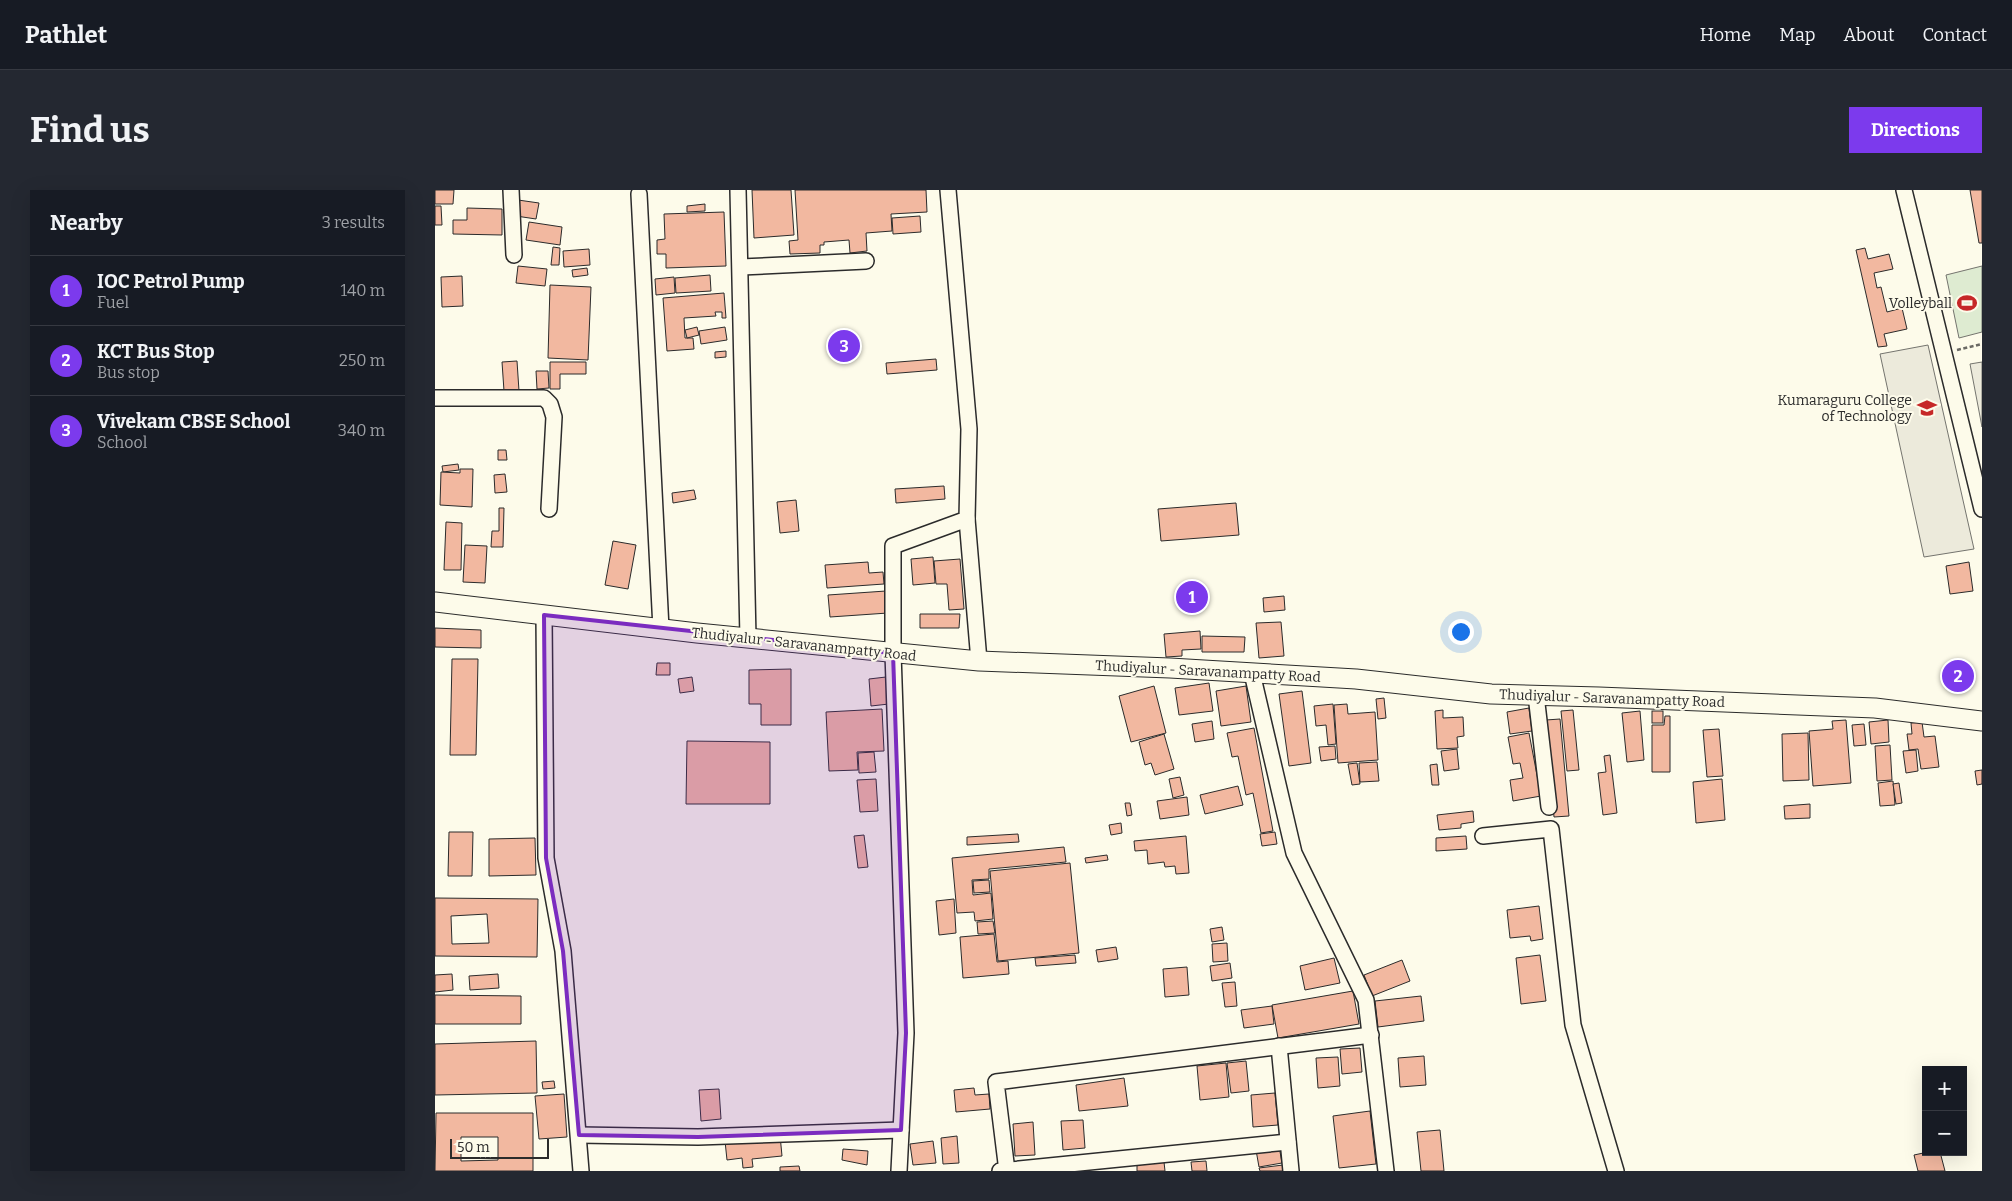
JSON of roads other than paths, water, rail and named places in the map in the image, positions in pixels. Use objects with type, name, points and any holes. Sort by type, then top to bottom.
[{"type":"main road","name":"Thudiyalur - Saravanampatty Road","points":[[435,602],[661,629],[979,661],[1356,679],[1491,694],[1875,708],[1982,721]]},
{"type":"street","points":[[511,190],[514,255]]},
{"type":"street","points":[[738,190],[748,638]]},
{"type":"street","points":[[947,190],[969,429],[967,519],[979,661]]},
{"type":"street","points":[[1903,190],[1982,509]]},
{"type":"street","points":[[639,194],[661,629]]},
{"type":"street","points":[[741,267],[866,261]]},
{"type":"street","points":[[435,398],[544,398],[550,404],[554,417],[549,509]]},
{"type":"street","points":[[899,1171],[906,1033],[893,652],[893,546],[967,519]]},
{"type":"street","points":[[544,615],[546,858],[563,951],[581,1171]]},
{"type":"street","points":[[1252,673],[1294,853],[1367,1000],[1386,1171]]},
{"type":"street","points":[[1536,695],[1549,807]]},
{"type":"street","points":[[1483,836],[1551,829],[1573,1025],[1616,1171]]},
{"type":"street","points":[[1007,1171],[996,1082],[1371,1035]]},
{"type":"street","points":[[1279,1046],[1291,1171]]},
{"type":"street","points":[[579,1135],[698,1137],[901,1130]]},
{"type":"street","points":[[1000,1171],[1288,1142]]},
{"type":"place","name":"Volleyball","points":[[1967,303]]},
{"type":"place","name":"Vivekam CBSE School","points":[[844,346]]},
{"type":"place","name":"Kumaraguru College of Technology","points":[[1927,408]]},
{"type":"place","name":"IOC Petrol Pump","points":[[1192,597]]},
{"type":"place","name":"KCT Bus Stop","points":[[1958,676]]}]
